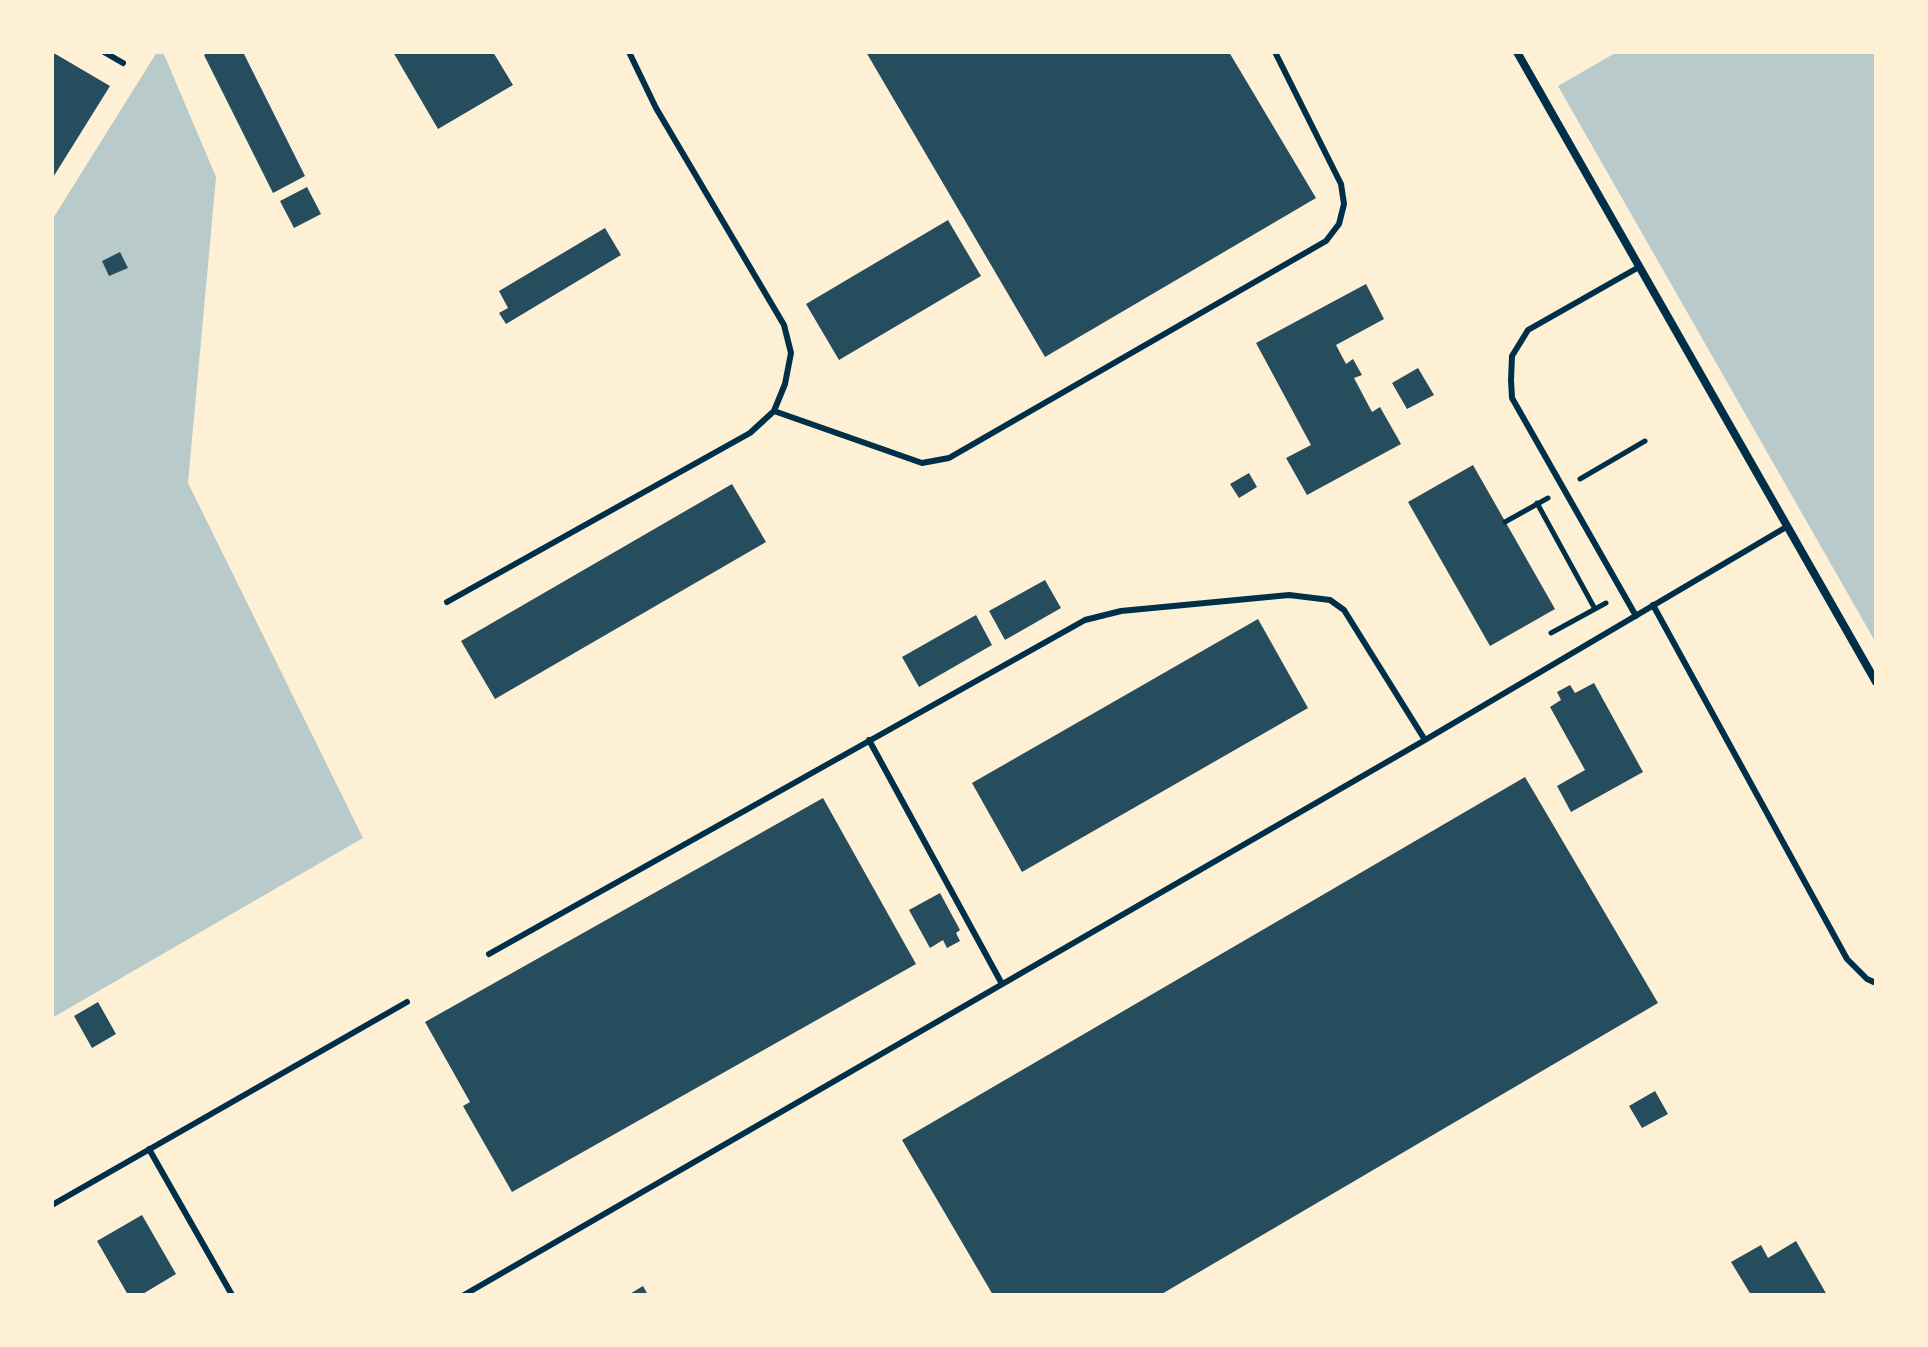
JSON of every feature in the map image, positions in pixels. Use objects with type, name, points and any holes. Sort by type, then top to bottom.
[{"type":"street","points":[[1517,52],[1876,682]]},
{"type":"lane","points":[[104,52],[123,63]]},
{"type":"lane","points":[[447,602],[750,433],[774,411],[785,384],[791,353],[784,325],[656,108],[629,52]]},
{"type":"lane","points":[[774,411],[922,463],[949,458],[1326,241],[1339,224],[1344,204],[1341,184],[1275,52]]},
{"type":"lane","points":[[1636,616],[1512,398],[1511,380],[1512,356],[1528,330],[1639,267]]},
{"type":"lane","points":[[464,1295],[1425,740],[1788,526]]},
{"type":"lane","points":[[489,954],[1085,620],[1121,611],[1289,595],[1330,600],[1344,610],[1425,740]]},
{"type":"lane","points":[[1653,605],[1847,959],[1867,979],[1876,983]]},
{"type":"lane","points":[[869,740],[1002,984]]},
{"type":"lane","points":[[52,1205],[407,1002]]},
{"type":"lane","points":[[149,1149],[232,1295]]},
{"type":"path","points":[[1537,503],[1595,609]]},
{"type":"shaded area","points":[[157,52],[163,52],[216,177],[188,483],[363,838],[52,1018],[52,220]]},
{"type":"shaded area","points":[[1617,52],[1876,52],[1876,643],[1558,86]]},
{"type":"building","points":[[52,52],[110,86],[52,179]]},
{"type":"building","points":[[210,52],[243,52],[305,176],[273,193],[204,55]]},
{"type":"building","points":[[393,52],[493,52],[513,85],[438,129]]},
{"type":"building","points":[[866,52],[1229,52],[1316,198],[1045,357]]},
{"type":"building","points":[[307,187],[321,214],[294,228],[280,201]]},
{"type":"building","points":[[948,220],[981,276],[839,360],[806,304]]},
{"type":"building","points":[[605,228],[621,255],[506,324],[499,313],[508,308],[499,291]]},
{"type":"building","points":[[120,252],[128,268],[109,276],[102,261]]},
{"type":"building","points":[[1366,284],[1384,319],[1336,345],[1346,364],[1353,359],[1362,375],[1354,378],[1372,412],[1380,407],[1401,444],[1307,495],[1286,458],[1311,445],[1256,343]]},
{"type":"building","points":[[1418,368],[1434,395],[1407,409],[1392,383]]},
{"type":"building","points":[[1473,465],[1555,609],[1490,646],[1408,502]]},
{"type":"building","points":[[1249,473],[1257,487],[1239,498],[1230,484]]},
{"type":"building","points":[[732,484],[766,542],[495,699],[461,641]]},
{"type":"building","points":[[1045,580],[1061,608],[1005,640],[989,611]]},
{"type":"building","points":[[976,615],[992,645],[919,687],[902,657]]},
{"type":"building","points":[[1258,619],[1308,708],[1022,872],[972,783]]},
{"type":"building","points":[[1594,683],[1643,772],[1571,812],[1557,786],[1585,770],[1550,707],[1561,700],[1557,692],[1570,685],[1575,693]]},
{"type":"building","points":[[1525,777],[1658,1003],[1160,1295],[993,1295],[902,1140]]},
{"type":"building","points":[[823,798],[916,964],[512,1192],[463,1106],[470,1102],[425,1022]]},
{"type":"building","points":[[940,893],[960,930],[956,933],[960,941],[947,948],[943,940],[930,948],[909,910]]},
{"type":"building","points":[[98,1002],[116,1034],[92,1048],[74,1016]]},
{"type":"building","points":[[1655,1091],[1668,1114],[1642,1128],[1629,1106]]},
{"type":"building","points":[[142,1215],[176,1274],[141,1295],[128,1295],[97,1241]]},
{"type":"building","points":[[1796,1241],[1827,1295],[1751,1295],[1731,1262],[1761,1245],[1768,1258]]},
{"type":"building","points":[[643,1286],[648,1295],[628,1295]]}]
